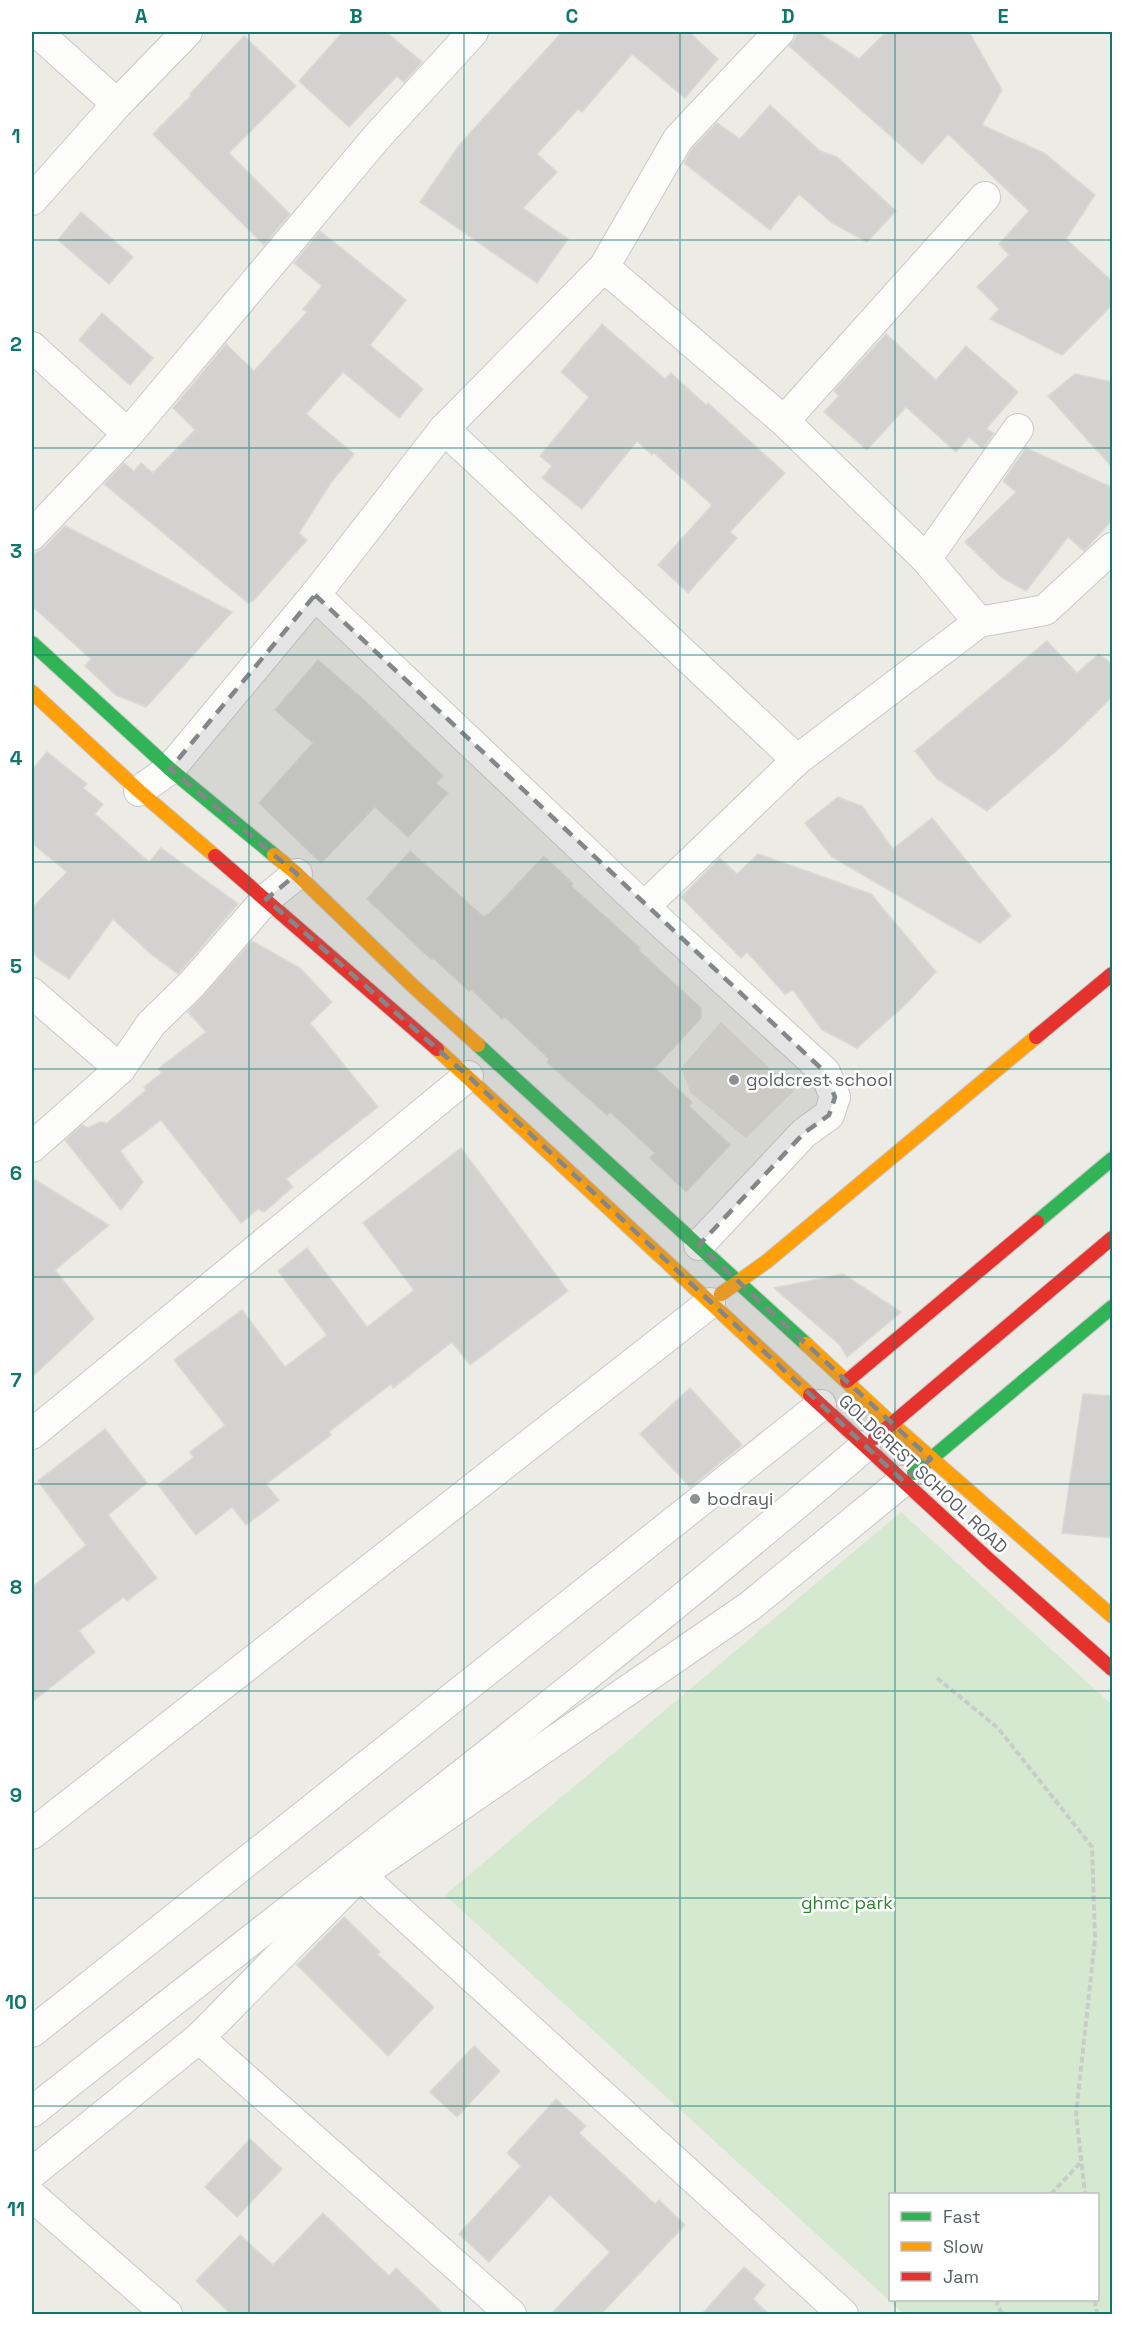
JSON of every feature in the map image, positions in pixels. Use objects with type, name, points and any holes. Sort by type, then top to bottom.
[{"type":"street","points":[[37,32],[117,104]]},
{"type":"street","points":[[32,200],[117,104],[187,32]]},
{"type":"street","points":[[32,535],[128,434],[376,138],[473,32]]},
{"type":"street","points":[[139,791],[170,769],[315,595],[444,429],[604,267],[678,139],[779,32]]},
{"type":"street","points":[[784,421],[985,196]]},
{"type":"street","points":[[604,267],[784,421],[926,559],[979,622]]},
{"type":"street","points":[[32,347],[128,434]]},
{"type":"street","points":[[444,429],[797,760]]},
{"type":"street","points":[[926,559],[1018,429]]},
{"type":"street","points":[[644,907],[797,760],[979,622],[1046,610],[1113,548]]},
{"type":"street","points":[[315,595],[644,907],[825,1072],[835,1097],[829,1115],[804,1133],[699,1245]]},
{"type":"street","name":"GOLDCREST SCHOOL ROAD","points":[[32,643],[170,769],[297,874],[414,987],[699,1245],[891,1423],[1113,1616]]},
{"type":"street","name":"GOLDCREST SCHOOL ROAD","points":[[32,692],[139,791],[468,1076],[903,1481],[1113,1669]]},
{"type":"street","points":[[32,1147],[120,1069],[151,1024],[192,984],[266,899],[297,874]]},
{"type":"street","points":[[32,1834],[738,1281],[766,1262],[1113,974]]},
{"type":"street","points":[[32,993],[120,1069]]},
{"type":"street","points":[[32,1434],[468,1076]]},
{"type":"street","points":[[847,1381],[1113,1159]]},
{"type":"street","points":[[32,2112],[600,1665],[778,1520],[1113,1238]]},
{"type":"street","points":[[32,2173],[199,2038],[360,1875],[750,1606],[931,1459],[1113,1306]]},
{"type":"street","points":[[32,2032],[821,1405]]},
{"type":"street","points":[[360,1875],[843,2314]]},
{"type":"street","points":[[199,2038],[511,2314]]},
{"type":"street","points":[[32,2196],[167,2314]]},
{"type":"path","points":[[937,1678],[998,1728],[1092,1847],[1095,1939],[1076,2114],[1085,2193]]},
{"type":"path","points":[[1053,2193],[1082,2162]]},
{"type":"highlighted area","points":[[315,595],[825,1072],[835,1097],[829,1115],[804,1133],[699,1245],[931,1459],[903,1481],[468,1076],[266,899],[297,874],[170,769]]},
{"type":"shaded area","name":"goldcrest school","points":[[721,1022],[794,1091],[746,1138],[691,1093],[681,1068]]},
{"type":"green space","name":"ghmc park","points":[[901,1512],[1112,1705],[1112,2314],[904,2314],[890,2301],[1099,2301],[1099,2193],[889,2193],[889,2300],[445,1895]]},
{"type":"building","points":[[343,32],[386,32],[422,62],[404,82],[397,76],[349,127],[299,81]]},
{"type":"building","points":[[562,32],[689,32],[718,59],[685,98],[632,54],[582,112],[578,109],[537,154],[557,172],[523,208],[568,239],[537,283],[420,202],[460,144]]},
{"type":"building","points":[[796,32],[818,32],[859,59],[886,32],[969,32],[1002,90],[982,125],[1044,153],[1095,195],[1066,239],[1113,282],[1113,304],[1062,355],[990,319],[999,309],[977,287],[1009,255],[999,244],[1029,211],[948,134],[922,164],[789,46],[796,37]]},
{"type":"building","points":[[244,36],[296,86],[229,153],[290,214],[264,245],[153,134],[191,96],[190,94]]},
{"type":"building","points":[[770,105],[820,151],[837,157],[896,211],[867,242],[832,223],[799,194],[770,230],[684,163],[692,149],[717,123],[740,139]]},
{"type":"building","points":[[81,212],[133,257],[109,284],[58,240]]},
{"type":"building","points":[[320,231],[406,300],[370,345],[423,389],[399,418],[343,372],[306,414],[354,454],[330,484],[299,533],[307,540],[253,601],[248,603],[104,484],[124,463],[134,471],[141,463],[153,473],[195,430],[173,408],[226,344],[254,371],[307,312],[303,309],[322,286],[294,263]]},
{"type":"building","points":[[102,313],[153,358],[130,385],[79,340]]},
{"type":"building","points":[[602,324],[665,379],[671,373],[706,405],[708,403],[785,473],[730,532],[737,538],[688,593],[658,565],[712,505],[654,453],[652,455],[637,441],[582,509],[542,478],[552,466],[540,456],[589,397],[561,372]]},
{"type":"building","points":[[886,334],[936,380],[966,346],[1018,392],[986,429],[994,433],[983,449],[969,437],[956,452],[906,407],[867,450],[824,412],[839,396],[834,391]]},
{"type":"building","points":[[1075,374],[1113,382],[1113,468],[1048,396]]},
{"type":"building","points":[[1026,448],[1113,488],[1113,519],[1084,551],[1068,537],[1026,591],[1001,577],[965,542],[1016,492],[1003,481]]},
{"type":"building","points":[[65,526],[232,612],[146,707],[116,695],[85,666],[91,659],[32,606],[32,555],[45,547]]},
{"type":"building","points":[[1047,641],[1077,673],[1099,654],[1113,665],[1113,696],[1063,745],[987,811],[937,779],[915,751]]},
{"type":"building","points":[[318,660],[364,700],[443,776],[436,783],[448,793],[408,837],[375,807],[321,863],[259,803],[313,743],[275,710]]},
{"type":"building","points":[[47,752],[87,784],[83,788],[103,804],[95,814],[149,862],[161,848],[238,904],[178,974],[151,954],[113,919],[69,979],[40,960],[32,951],[32,908],[67,872],[32,843],[32,770]]},
{"type":"building","points":[[838,797],[862,806],[893,849],[932,818],[1011,916],[980,943],[832,857],[805,823]]},
{"type":"building","points":[[410,851],[484,917],[544,856],[573,884],[571,886],[640,948],[638,950],[701,1008],[701,1018],[655,1068],[692,1102],[689,1106],[730,1145],[686,1192],[650,1158],[655,1153],[610,1112],[607,1115],[547,1062],[549,1059],[505,1017],[502,1019],[471,989],[469,991],[433,958],[432,960],[367,899]]},
{"type":"building","points":[[758,854],[871,894],[936,972],[906,1004],[857,1048],[822,1030],[793,990],[785,994],[747,952],[741,958],[681,897],[720,858],[737,874]]},
{"type":"building","points":[[252,941],[300,968],[332,1002],[310,1023],[378,1107],[286,1179],[293,1187],[264,1212],[258,1209],[241,1223],[161,1120],[120,1151],[143,1182],[121,1210],[65,1140],[82,1125],[88,1128],[100,1122],[107,1123],[146,1090],[144,1087],[162,1073],[158,1069],[206,1032],[188,1012]]},
{"type":"building","points":[[461,1148],[568,1291],[470,1365],[452,1342],[393,1388],[391,1384],[329,1432],[331,1435],[266,1484],[279,1500],[246,1525],[232,1507],[196,1535],[158,1485],[194,1457],[190,1452],[225,1425],[174,1360],[242,1310],[285,1367],[327,1335],[278,1271],[307,1248],[367,1327],[414,1290],[363,1223]]},
{"type":"building","points":[[32,1178],[109,1225],[55,1270],[94,1319],[32,1377]]},
{"type":"building","points":[[843,1274],[901,1312],[847,1357],[840,1345],[774,1288]]},
{"type":"building","points":[[690,1388],[742,1445],[690,1487],[640,1434]]},
{"type":"building","points":[[1083,1394],[1113,1396],[1113,1538],[1062,1533]]},
{"type":"building","points":[[105,1429],[147,1483],[108,1515],[157,1578],[127,1601],[124,1597],[79,1631],[95,1652],[32,1702],[32,1587],[86,1545],[38,1481]]},
{"type":"building","points":[[344,1917],[380,1952],[377,1954],[434,2007],[388,2056],[297,1965]]},
{"type":"building","points":[[474,2046],[500,2071],[457,2117],[430,2092]]},
{"type":"building","points":[[556,2099],[586,2126],[579,2133],[655,2204],[659,2200],[685,2225],[601,2314],[551,2314],[610,2252],[550,2195],[489,2262],[459,2234],[521,2166],[507,2153]]},
{"type":"building","points":[[250,2139],[282,2169],[237,2217],[205,2187]]},
{"type":"building","points":[[323,2213],[389,2276],[396,2268],[444,2314],[231,2314],[196,2281],[240,2235],[273,2265]]},
{"type":"building","points":[[744,2267],[765,2285],[753,2299],[769,2314],[702,2314]]},
{"type":"traffic: fast","points":[[32,643],[170,769],[274,855]]},
{"type":"traffic: fast","points":[[478,1045],[806,1344]]},
{"type":"traffic: fast","points":[[1037,1222],[1112,1159]]},
{"type":"traffic: fast","points":[[914,1473],[1112,1307]]},
{"type":"traffic: slow","points":[[32,692],[139,791],[215,856]]},
{"type":"traffic: slow","points":[[274,855],[478,1045]]},
{"type":"traffic: slow","points":[[721,1294],[766,1262],[1036,1037]]},
{"type":"traffic: slow","points":[[437,1049],[810,1395]]},
{"type":"traffic: slow","points":[[806,1344],[891,1423],[1112,1616]]},
{"type":"traffic: jam","points":[[215,856],[437,1049]]},
{"type":"traffic: jam","points":[[1036,1037],[1112,974]]},
{"type":"traffic: jam","points":[[847,1381],[1037,1222]]},
{"type":"traffic: jam","points":[[875,1438],[1112,1238]]},
{"type":"traffic: jam","points":[[810,1395],[989,1560],[1112,1669]]},
{"type":"place","name":"goldcrest school","points":[[734,1080]]},
{"type":"place","name":"bodrayi","points":[[695,1499]]}]
